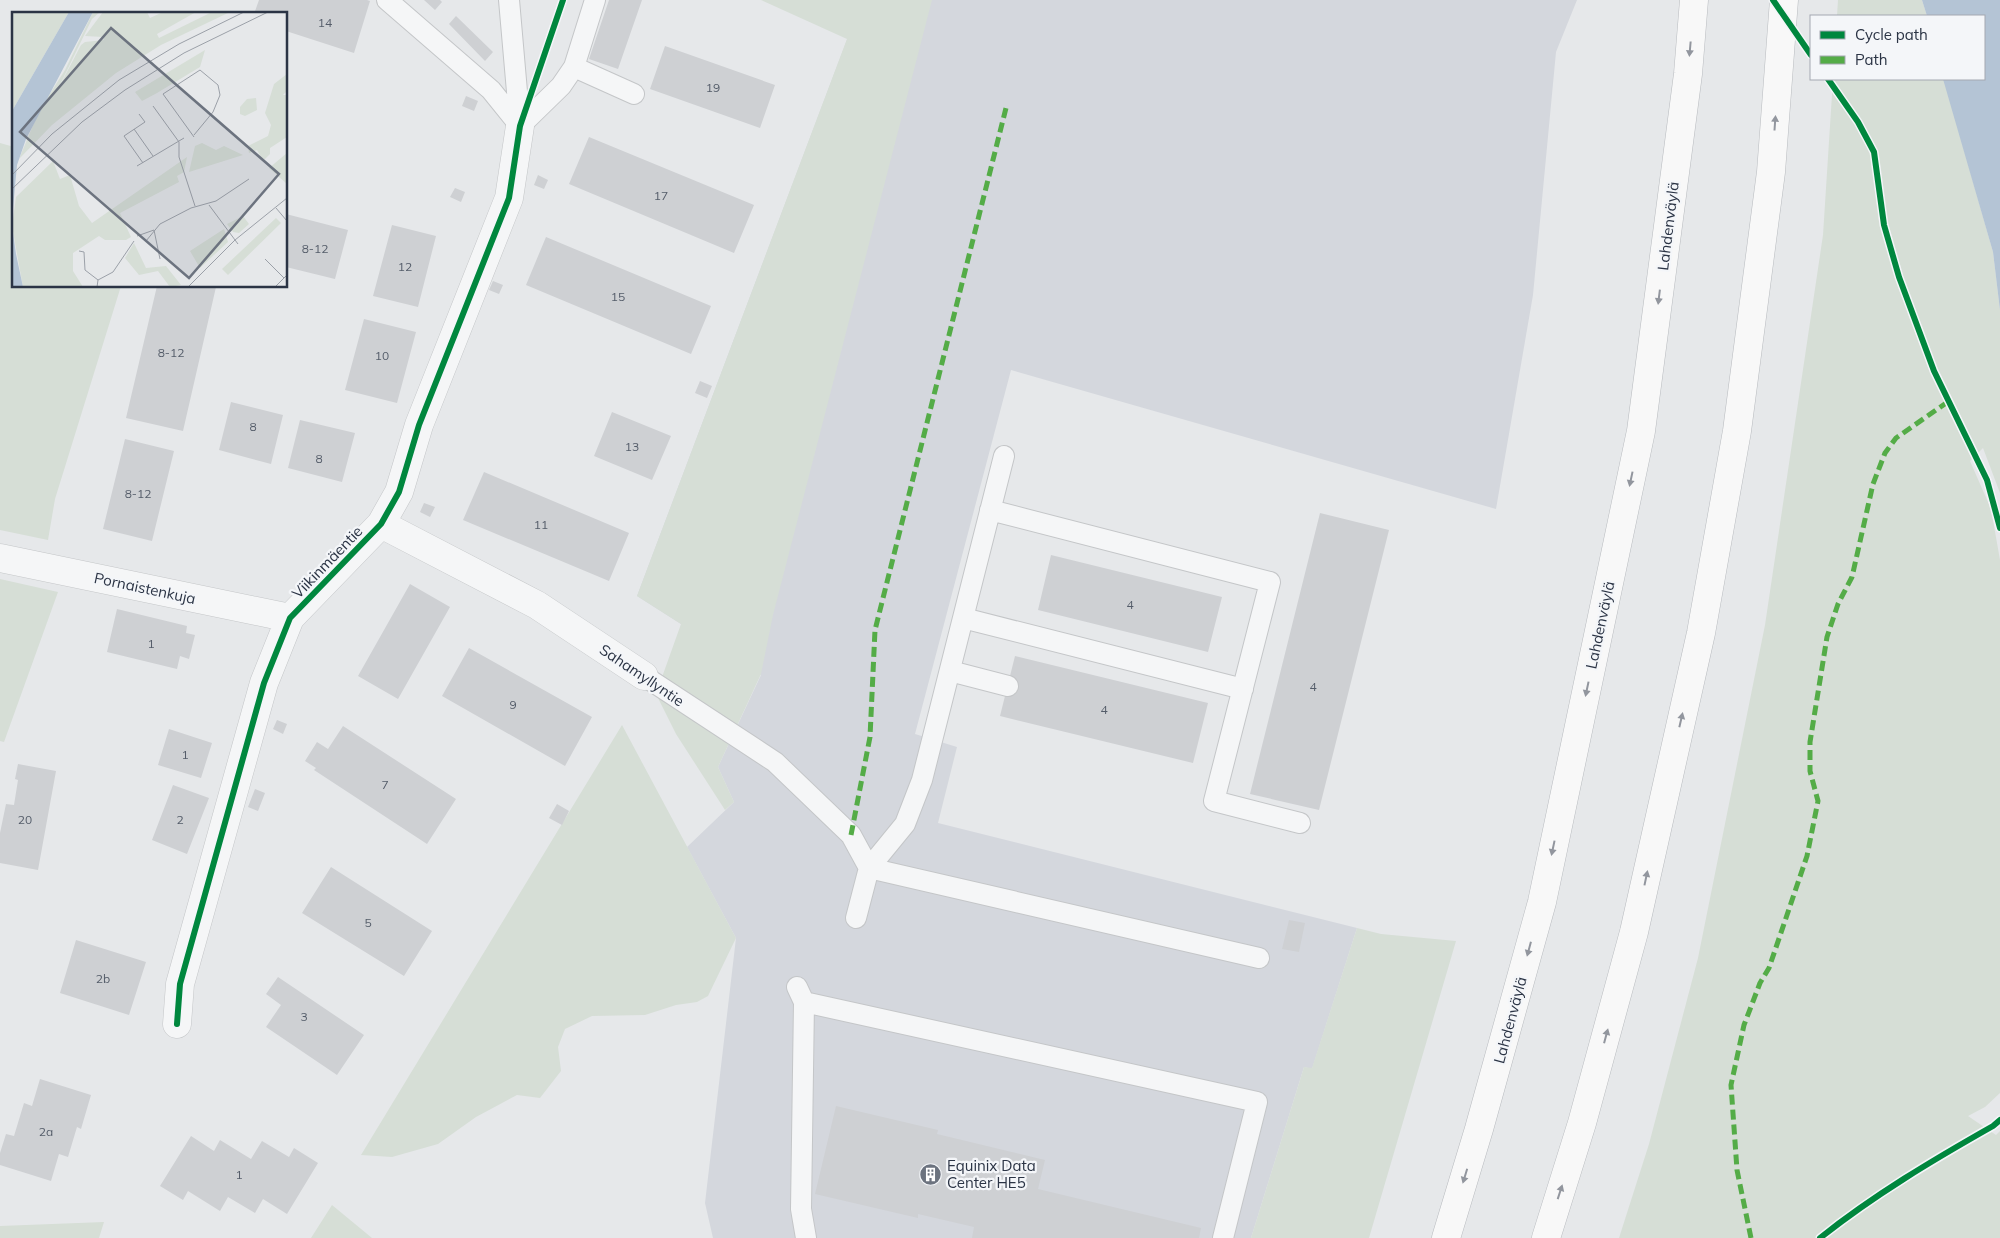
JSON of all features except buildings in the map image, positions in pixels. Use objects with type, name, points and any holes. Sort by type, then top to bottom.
[{"type":"highway","name":"Lahdenväylä","points":[[1446,1238],[1479,1130],[1542,902],[1641,431],[1688,74],[1694,0]]},
{"type":"highway","points":[[1546,1238],[1582,1123],[1634,932],[1701,633],[1736,431],[1772,172],[1784,0]]},
{"type":"street","name":"Viikinmäentie","points":[[177,1024],[180,984],[264,684],[290,618],[381,524],[399,492],[419,425],[509,198],[520,126]]},
{"type":"street","name":"Sahamyllyntie","points":[[381,524],[537,605],[644,676]]},
{"type":"street","name":"Pornaistenkuja","points":[[0,558],[290,618]]},
{"type":"lane","points":[[387,0],[491,90],[520,126]]},
{"type":"lane","points":[[509,0],[520,126]]},
{"type":"lane","points":[[520,126],[562,86],[574,67],[596,0]]},
{"type":"lane","points":[[574,67],[634,94]]},
{"type":"lane","points":[[856,918],[869,868],[905,824],[922,780],[1004,456]]},
{"type":"lane","points":[[990,510],[1270,582],[1214,801],[1300,823]]},
{"type":"lane","points":[[963,618],[1242,689]]},
{"type":"lane","points":[[950,671],[1008,686]]},
{"type":"lane","name":"Sahamyllyntie","points":[[644,676],[775,762],[851,835],[869,868]]},
{"type":"lane","points":[[869,868],[1259,958]]},
{"type":"lane","points":[[806,1238],[801,1210],[800,994],[1257,1102],[1223,1238]]},
{"type":"shaded area","points":[[761,0],[932,0],[773,615],[761,674],[718,767],[734,802],[725,810],[676,734],[656,694],[681,624],[637,596],[847,39]]},
{"type":"shaded area","points":[[862,0],[1577,0],[1556,52],[1533,295],[1496,509],[1011,370],[915,734],[957,747],[938,823],[1357,928],[1312,1069],[1304,1067],[1251,1238],[713,1238],[705,1203],[736,938],[687,847],[734,802],[718,767],[761,675],[637,596]]},
{"type":"shaded area","points":[[1838,0],[1922,0],[1927,15],[1837,15]]},
{"type":"shaded area","points":[[1833,80],[1944,80],[1993,252],[2000,310],[2000,493],[1983,448],[1970,461],[1991,509],[2000,560],[2000,1093],[1985,1107],[1968,1116],[1996,1135],[2000,1131],[2000,1238],[1619,1238],[1649,1144],[1698,958],[1765,625],[1823,235]]},
{"type":"shaded area","points":[[0,143],[12,146],[12,288],[120,288],[55,499],[48,540],[0,530]]},
{"type":"shaded area","points":[[0,579],[58,592],[4,742],[0,741]]},
{"type":"shaded area","points":[[622,725],[736,938],[708,996],[697,1002],[676,1005],[645,1015],[592,1016],[565,1029],[558,1047],[561,1071],[540,1098],[517,1095],[476,1117],[438,1144],[392,1157],[361,1155]]},
{"type":"shaded area","points":[[1357,928],[1381,934],[1456,941],[1369,1238],[1251,1238],[1304,1067],[1312,1068]]},
{"type":"shaded area","points":[[332,1205],[372,1238],[311,1238]]},
{"type":"shaded area","points":[[104,1222],[99,1238],[0,1238],[0,1226]]},
{"type":"water","points":[[1922,0],[2000,0],[2000,310],[1993,252],[1943,80],[1985,80],[1985,15],[1927,15]]},
{"type":"marked path","points":[[851,835],[870,737],[875,630],[1007,104]]},
{"type":"marked path","points":[[1751,1238],[1737,1170],[1731,1085],[1744,1025],[1760,983],[1769,968],[1807,856],[1818,801],[1810,771],[1810,742],[1827,637],[1838,604],[1852,577],[1873,484],[1885,453],[1896,438],[1949,401]]},
{"type":"cycle path","points":[[177,1024],[180,984],[264,683],[290,618],[381,524],[399,492],[419,425],[509,198],[520,126],[563,0]]},
{"type":"cycle path","points":[[1773,0],[1810,54]]},
{"type":"cycle path","points":[[1829,80],[1858,122],[1874,152],[1884,225],[1899,277],[1934,371],[1987,480],[2000,528]]},
{"type":"cycle path","points":[[1820,1238],[1883,1193],[2000,1120]]},
{"type":"place","name":"Equinix Data Center HE5","points":[[931,1174]]}]
